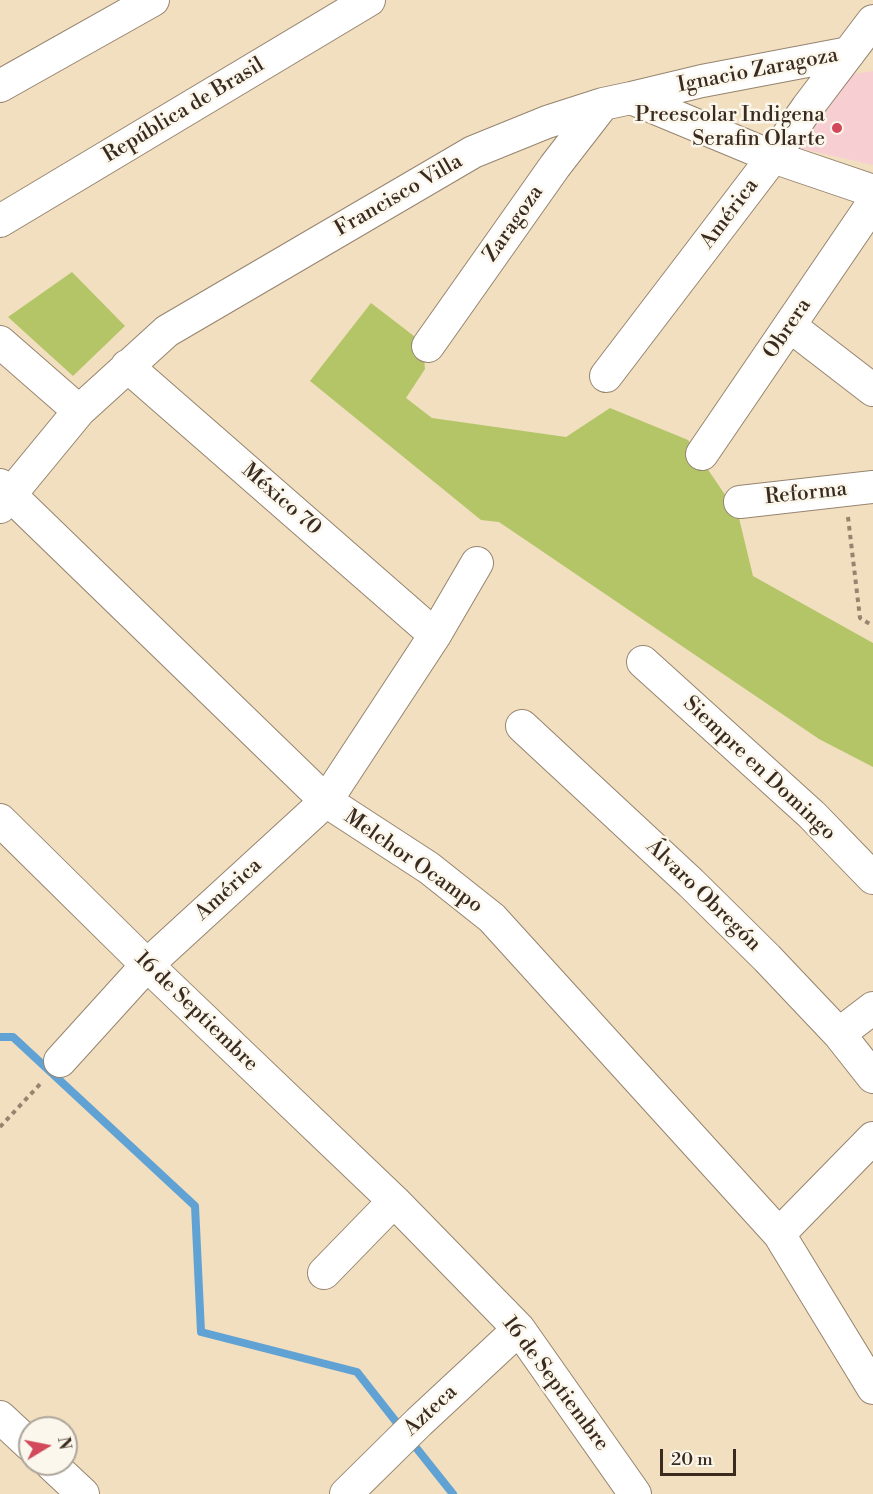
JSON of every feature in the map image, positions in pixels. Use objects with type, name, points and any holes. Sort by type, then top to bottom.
[{"type":"street","points":[[0,86],[153,0]]},
{"type":"street","name":"República de Brasil","points":[[0,221],[369,0]]},
{"type":"street","name":"América","points":[[606,376],[773,157],[873,21]]},
{"type":"street","name":"Ignacio Zaragoza","points":[[617,101],[702,81],[849,53]]},
{"type":"street","points":[[617,101],[873,191]]},
{"type":"street","name":"Zaragoza","points":[[428,346],[555,166],[617,101]]},
{"type":"street","name":"Francisco Villa","points":[[4,496],[79,411],[167,331],[473,152],[548,122],[617,101]]},
{"type":"street","name":"Obrera","points":[[702,454],[873,203]]},
{"type":"street","points":[[790,326],[873,390]]},
{"type":"street","points":[[0,342],[79,411]]},
{"type":"street","name":"México 70","points":[[127,366],[435,635]]},
{"type":"street","name":"Reforma","points":[[740,502],[859,488]]},
{"type":"street","name":"Melchor Ocampo","points":[[4,496],[326,801],[429,868],[492,918],[779,1234],[873,1388]]},
{"type":"street","name":"América","points":[[60,1061],[147,965],[326,801],[435,635],[477,563]]},
{"type":"street","name":"Siempre en Domingo","points":[[643,662],[812,814],[873,878]]},
{"type":"street","name":"Álvaro Obregón","points":[[522,726],[691,883],[767,958],[839,1034],[873,1077]]},
{"type":"street","name":"16 de Septiembre","points":[[0,820],[147,965],[394,1201],[519,1329],[636,1494]]},
{"type":"street","points":[[839,1034],[873,1008]]},
{"type":"street","points":[[779,1234],[873,1138]]},
{"type":"street","points":[[324,1273],[394,1201]]},
{"type":"street","name":"Azteca","points":[[346,1494],[519,1329]]},
{"type":"street","points":[[0,1417],[18,1434]]},
{"type":"street","points":[[64,1476],[83,1494]]},
{"type":"path","points":[[859,488],[860,618],[873,626]]},
{"type":"path","points":[[0,1127],[60,1061]]},
{"type":"shaded area","name":"Preescolar Indigena Serafin Olarte","points":[[873,71],[873,165],[794,147],[834,77]]},
{"type":"green space","points":[[72,272],[125,326],[73,376],[8,317]]},
{"type":"green space","points":[[371,303],[423,343],[425,369],[406,398],[432,418],[566,437],[610,408],[688,440],[738,514],[753,576],[873,643],[873,767],[819,739],[499,522],[481,520],[310,381]]},
{"type":"waterway","points":[[0,1037],[13,1037],[195,1206],[201,1332],[357,1372],[401,1428]]},
{"type":"waterway","points":[[410,1440],[453,1494]]},
{"type":"place","name":"Preescolar Indigena Serafin Olarte","points":[[837,128]]}]
